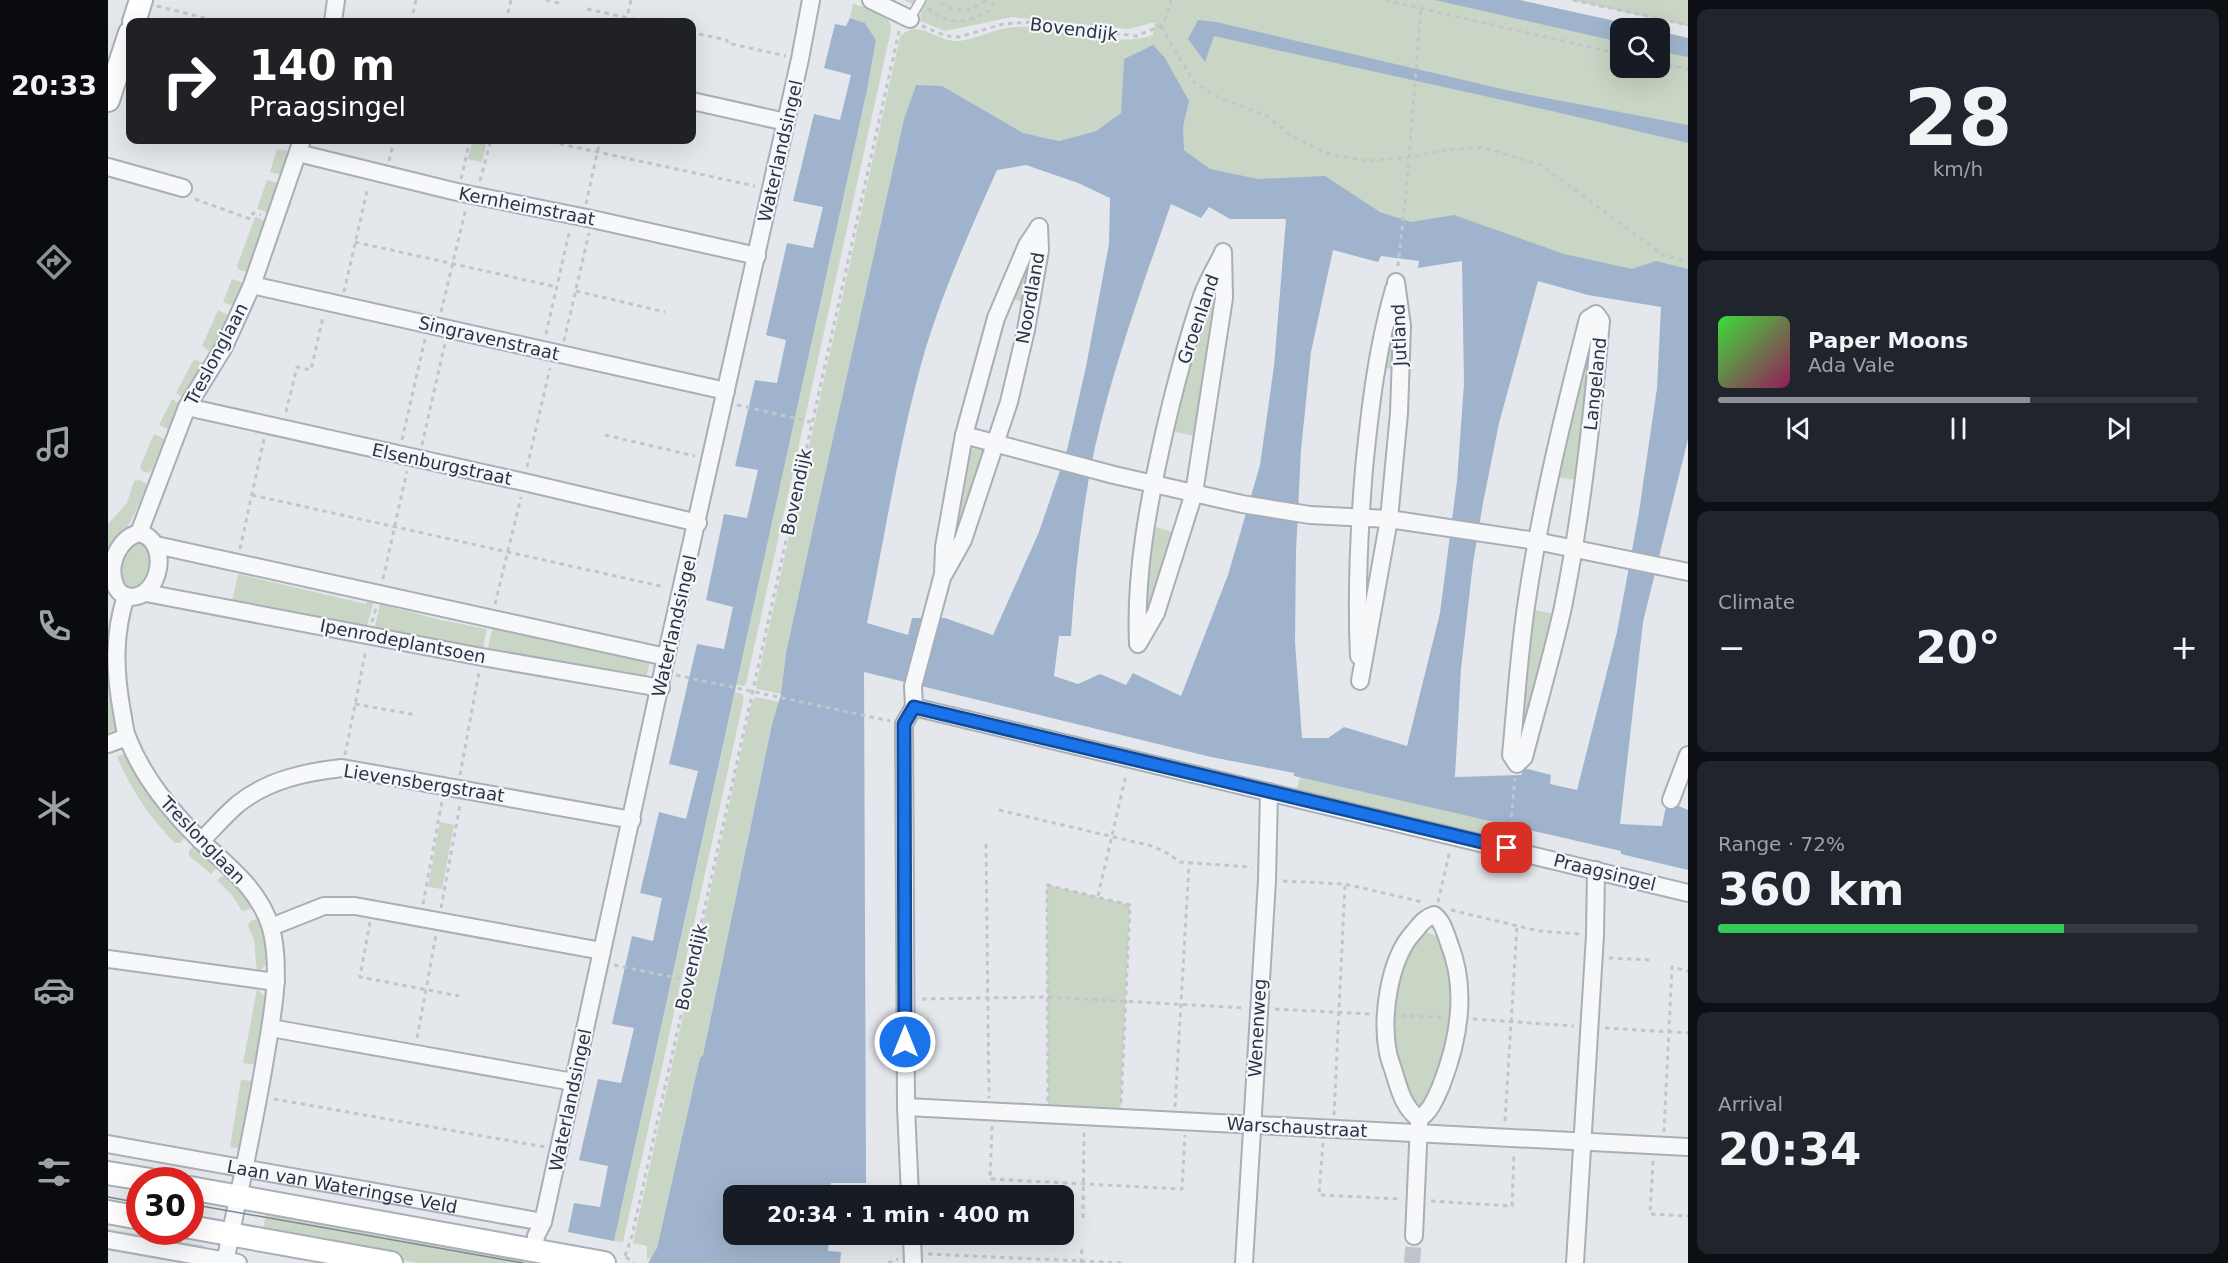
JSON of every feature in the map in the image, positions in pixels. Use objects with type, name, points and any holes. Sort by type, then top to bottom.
[{"type":"street","points":[[335,18],[336,0]]},
{"type":"street","name":"Waterlandsingel","points":[[534,1250],[536,1236],[543,1222],[812,0]]},
{"type":"street","points":[[871,0],[907,18]]},
{"type":"street","points":[[108,100],[126,45]]},
{"type":"street","points":[[696,102],[786,122]]},
{"type":"street","name":"Kernheimstraat","points":[[300,146],[379,173],[757,256]]},
{"type":"street","name":"Treslonglaan","points":[[139,532],[187,407],[224,346],[252,285],[300,146]]},
{"type":"street","points":[[108,167],[183,188]]},
{"type":"street","name":"Noordland","points":[[914,707],[913,686],[944,574],[944,547],[964,435],[996,318],[1027,244],[1039,227],[1040,250],[1026,330],[1009,402],[963,540],[944,574]]},
{"type":"street","name":"Groenland","points":[[1223,252],[1224,298],[1194,493],[1156,613],[1138,644],[1137,610],[1144,530],[1153,484],[1174,391],[1203,294],[1223,252]]},
{"type":"street","name":"Jutland","points":[[1396,282],[1402,326],[1399,413],[1389,519],[1360,681],[1357,631],[1360,517],[1370,409],[1383,326],[1396,282]]},
{"type":"street","name":"Singravenstraat","points":[[252,285],[726,391]]},
{"type":"street","name":"Langeland","points":[[1596,314],[1601,321],[1589,443],[1573,549],[1562,608],[1524,757],[1516,764],[1511,754],[1526,603],[1536,541],[1556,443],[1585,330],[1588,319],[1596,314]]},
{"type":"street","name":"Elsenburgstraat","points":[[187,407],[698,523]]},
{"type":"street","points":[[964,435],[1114,475],[1242,504],[1310,514],[1389,519],[1536,541],[1688,572]]},
{"type":"street","points":[[139,532],[147,534],[156,544],[159,556],[156,574],[146,593],[138,597],[126,596],[118,590],[113,580],[112,567],[115,555],[123,542],[139,532]]},
{"type":"street","name":"Ipenrodeplantsoen","points":[[156,544],[666,657]]},
{"type":"street","name":"Ipenrodeplantsoen","points":[[146,593],[482,657],[660,688]]},
{"type":"street","name":"Treslonglaan","points":[[126,596],[118,619],[116,651],[118,687],[127,737],[145,774],[168,806],[201,841],[240,876],[258,900],[271,927],[276,982],[271,1028],[260,1097],[231,1234],[229,1262]]},
{"type":"street","points":[[910,1185],[906,1107],[904,724],[914,707]]},
{"type":"street","name":"Praagsingel","points":[[914,707],[1688,892]]},
{"type":"street","points":[[108,744],[127,737]]},
{"type":"street","points":[[1671,800],[1688,755]]},
{"type":"street","name":"Lievensbergstraat","points":[[201,841],[238,804],[270,785],[310,772],[342,768],[632,820]]},
{"type":"street","name":"Wenenweg","points":[[1244,1263],[1267,868],[1269,792]]},
{"type":"street","points":[[1575,1263],[1590,1027],[1596,870]]},
{"type":"street","points":[[271,927],[324,906],[355,906],[602,951]]},
{"type":"street","points":[[1414,1236],[1418,1126],[1401,1094],[1388,1052],[1386,1015],[1391,981],[1405,942],[1426,918],[1434,915],[1441,921],[1458,975],[1459,1018],[1449,1065],[1428,1113],[1418,1126]]},
{"type":"street","points":[[108,959],[276,982]]},
{"type":"street","points":[[271,1028],[573,1082]]},
{"type":"street","name":"Warschaustraat","points":[[906,1107],[1333,1129],[1418,1126],[1504,1137],[1688,1148]]},
{"type":"street","name":"Laan van Wateringse Veld","points":[[108,1144],[543,1222]]},
{"type":"street","points":[[108,1173],[126,1176]]},
{"type":"street","name":"Laan van Wateringse Veld","points":[[204,1190],[534,1250],[615,1260]]},
{"type":"street","points":[[108,1212],[126,1215]]},
{"type":"street","points":[[204,1229],[391,1263]]},
{"type":"street","points":[[108,1240],[229,1262]]},
{"type":"lane","points":[[907,18],[921,0]]},
{"type":"path","points":[[412,18],[416,0]]},
{"type":"path","points":[[507,18],[512,0]]},
{"type":"path","points":[[546,0],[563,4]]},
{"type":"path","points":[[628,18],[632,0]]},
{"type":"path","points":[[926,0],[928,8],[934,13],[953,21],[965,22],[991,11],[993,5],[988,0],[965,11],[951,10],[941,2]]},
{"type":"path","points":[[1171,0],[1161,26],[1194,82],[1218,97],[1267,116],[1292,136],[1325,153],[1366,161],[1482,147],[1541,165],[1663,255],[1688,262]]},
{"type":"path","points":[[1385,0],[1610,52]]},
{"type":"path","points":[[1573,0],[1688,25]]},
{"type":"path","points":[[139,8],[198,18]]},
{"type":"path","points":[[1398,259],[1406,194],[1421,8]]},
{"type":"path","points":[[587,9],[620,18]]},
{"type":"path","name":"Bovendijk","points":[[615,1260],[632,1236],[687,981],[755,692],[811,422],[894,48],[907,18],[929,30],[946,36],[959,37],[1003,24],[1032,22],[1136,36],[1161,26]]},
{"type":"path","points":[[699,34],[728,40],[727,43],[788,56]]},
{"type":"path","points":[[1670,65],[1688,69]]},
{"type":"path","points":[[237,563],[252,495],[297,367],[311,370],[379,173],[392,144]]},
{"type":"path","points":[[468,194],[470,144]]},
{"type":"path","points":[[342,768],[369,635],[468,194],[489,144]]},
{"type":"path","points":[[560,144],[760,188]]},
{"type":"path","points":[[552,353],[576,291],[583,217],[599,144]]},
{"type":"path","points":[[183,188],[188,196],[250,219],[253,213],[274,219]]},
{"type":"path","points":[[491,620],[552,353],[557,287],[583,217]]},
{"type":"path","points":[[355,242],[557,287]]},
{"type":"path","points":[[576,291],[664,312]]},
{"type":"path","points":[[409,457],[438,327]]},
{"type":"path","points":[[749,408],[811,422]]},
{"type":"path","points":[[605,435],[700,457]]},
{"type":"path","points":[[252,495],[670,588]]},
{"type":"path","points":[[421,918],[482,657]]},
{"type":"path","points":[[689,678],[870,718]]},
{"type":"path","points":[[355,704],[417,715]]},
{"type":"path","points":[[1098,896],[1129,759]]},
{"type":"path","points":[[1510,838],[1516,771]]},
{"type":"path","points":[[999,810],[1152,846],[1180,862],[1189,864],[1267,868]]},
{"type":"path","points":[[1434,915],[1453,835]]},
{"type":"path","points":[[986,844],[990,1179],[1182,1190],[1181,1004],[1189,864]]},
{"type":"path","points":[[1333,1129],[1345,884]]},
{"type":"path","points":[[1048,1114],[1047,885],[1130,905],[1120,1118]]},
{"type":"path","points":[[372,909],[360,977],[459,996]]},
{"type":"path","points":[[1504,1137],[1517,926]]},
{"type":"path","points":[[1593,957],[1650,960]]},
{"type":"path","points":[[621,967],[687,981]]},
{"type":"path","points":[[1688,971],[1672,967],[1669,1031],[1650,1214],[1688,1216]]},
{"type":"path","points":[[905,999],[1048,997],[1459,1018],[1688,1033]]},
{"type":"path","points":[[260,1097],[559,1150]]},
{"type":"path","points":[[1083,1218],[1084,1116]]},
{"type":"path","points":[[1081,1262],[1082,1247]]},
{"type":"path","points":[[888,1263],[967,1254],[1124,1263]]},
{"type":"path","points":[[615,1260],[634,1263]]},
{"type":"green space","points":[[904,0],[1457,0],[1610,35],[1610,78],[1670,78],[1670,49],[1688,53],[1688,294],[1128,170],[1124,60],[1121,113],[1096,131],[1059,141],[1023,133],[988,113],[916,85],[904,119],[815,519],[786,653],[781,694],[757,689],[900,37],[914,29],[958,41],[997,30],[1028,26],[1057,28],[1098,37],[1126,40],[1153,35],[1155,22],[1129,29],[1012,17],[945,31],[920,21],[921,13],[917,7]]},
{"type":"green space","points":[[1571,0],[1688,1],[1688,26],[1670,22],[1670,18],[1652,18]]},
{"type":"green space","points":[[853,4],[883,15],[890,24],[891,30],[746,684],[736,685],[867,90],[876,40],[865,23],[850,18]]},
{"type":"green space","points":[[472,144],[486,144],[482,162],[468,159]]},
{"type":"green space","points":[[277,149],[290,151],[282,175],[270,172]]},
{"type":"green space","points":[[267,180],[279,183],[269,213],[257,209]]},
{"type":"green space","points":[[255,217],[266,221],[248,272],[239,270],[237,266]]},
{"type":"green space","points":[[1031,253],[1025,302],[1012,299]]},
{"type":"green space","points":[[232,279],[244,283],[234,306],[223,302]]},
{"type":"green space","points":[[1217,283],[1220,283],[1195,436],[1176,432],[1173,428],[1190,363]]},
{"type":"green space","points":[[218,310],[230,316],[213,351],[209,351],[202,346]]},
{"type":"green space","points":[[1394,313],[1397,369],[1385,368]]},
{"type":"green space","points":[[1595,323],[1579,481],[1558,477],[1571,409]]},
{"type":"green space","points":[[194,359],[206,364],[186,400],[176,393]]},
{"type":"green space","points":[[172,399],[180,404],[170,430],[159,425]]},
{"type":"green space","points":[[154,434],[165,439],[152,470],[148,473],[142,471],[140,467]]},
{"type":"green space","points":[[978,448],[983,451],[986,458],[954,547],[950,546],[966,454]]},
{"type":"green space","points":[[139,480],[147,484],[136,510],[122,534],[108,547],[108,524],[127,503],[134,481]]},
{"type":"green space","points":[[1153,526],[1175,533],[1157,590],[1147,610],[1144,610]]},
{"type":"green space","points":[[136,541],[148,549],[151,555],[150,567],[143,587],[127,590],[121,586],[120,557]]},
{"type":"green space","points":[[238,574],[366,604],[368,599],[374,601],[367,626],[232,602]]},
{"type":"green space","points":[[380,604],[487,629],[483,648],[437,639],[436,642],[374,631]]},
{"type":"green space","points":[[1534,610],[1555,614],[1517,754],[1528,650]]},
{"type":"green space","points":[[493,625],[650,660],[646,679],[488,648]]},
{"type":"green space","points":[[108,677],[111,677],[111,699],[120,729],[108,732]]},
{"type":"green space","points":[[735,692],[742,694],[744,698],[623,1242],[614,1241]]},
{"type":"green space","points":[[756,697],[779,702],[772,724],[703,1055],[700,1059],[657,1248],[652,1257],[647,1259],[647,1246],[633,1243],[752,701]]},
{"type":"green space","points":[[129,752],[186,836],[180,843],[175,843],[157,823],[129,782],[117,757]]},
{"type":"green space","points":[[1300,777],[1491,821],[1487,837],[1296,792]]},
{"type":"green space","points":[[440,822],[454,825],[442,889],[428,887]]},
{"type":"green space","points":[[195,844],[220,865],[211,874],[189,856],[189,851]]},
{"type":"green space","points":[[228,872],[254,908],[242,911],[232,895],[217,880]]},
{"type":"green space","points":[[1047,885],[1130,905],[1120,1118],[1048,1114]]},
{"type":"green space","points":[[259,918],[265,936],[269,962],[257,973],[254,940],[248,926],[250,921]]},
{"type":"green space","points":[[1426,932],[1441,937],[1455,985],[1449,1054],[1420,1112],[1412,1108],[1399,1072],[1393,1051],[1392,1027],[1394,997],[1404,956],[1413,942]]},
{"type":"green space","points":[[257,989],[268,999],[256,1065],[243,1063]]},
{"type":"green space","points":[[241,1080],[254,1081],[242,1149],[230,1147]]},
{"type":"green space","points":[[267,1207],[587,1263],[417,1263],[262,1235]]},
{"type":"green space","points":[[108,1229],[126,1232],[126,1239],[108,1236]]},
{"type":"green space","points":[[159,1245],[205,1246],[204,1253]]},
{"type":"water","points":[[1435,0],[1520,0],[1610,20],[1610,40]]},
{"type":"water","points":[[850,18],[865,23],[876,40],[867,90],[614,1241],[568,1232],[574,1203],[600,1207],[608,1166],[579,1160],[598,1079],[621,1083],[634,1028],[612,1024],[632,936],[653,941],[662,898],[640,893],[659,812],[686,819],[698,771],[669,764],[697,644],[724,649],[733,607],[706,600],[724,514],[747,518],[758,470],[735,466],[755,380],[777,383],[786,340],[766,335],[787,243],[813,248],[823,207],[793,201],[814,114],[840,120],[851,75],[824,68],[835,24],[846,26]]},
{"type":"water","points":[[1198,20],[1216,22],[1515,92],[1688,125],[1688,143],[1214,36],[1205,62],[1188,39]]},
{"type":"water","points":[[1670,34],[1688,38],[1688,57],[1670,53]]},
{"type":"water","points":[[1153,45],[1165,58],[1189,101],[1183,127],[1184,150],[1210,169],[1258,179],[1325,176],[1380,212],[1411,222],[1454,215],[1564,254],[1632,269],[1656,261],[1688,269],[1688,439],[1643,622],[1620,824],[1662,826],[1667,801],[1688,810],[1688,870],[1621,854],[1621,851],[1294,776],[1294,773],[1211,757],[864,672],[866,1183],[723,1185],[723,1245],[828,1245],[828,1251],[841,1252],[840,1263],[648,1263],[657,1248],[700,1058],[703,1055],[772,724],[781,694],[786,653],[815,519],[904,119],[916,85],[942,86],[1023,133],[1059,141],[1096,131],[1121,113],[1124,59]],"holes":[[[1026,165],[1078,183],[1110,198],[1109,244],[1086,367],[1067,450],[1039,532],[993,635],[945,618],[912,618],[908,635],[867,623],[901,449],[933,324],[968,235],[997,170]],[[1171,204],[1201,218],[1209,207],[1230,219],[1286,219],[1274,366],[1260,465],[1228,575],[1181,696],[1133,673],[1126,685],[1100,674],[1078,684],[1054,676],[1059,636],[1071,636],[1080,541],[1095,447],[1120,355]],[[1333,250],[1378,262],[1381,256],[1419,261],[1418,268],[1462,261],[1464,384],[1457,481],[1440,613],[1407,746],[1344,727],[1328,738],[1302,738],[1295,642],[1296,551],[1301,450],[1311,352]],[[1538,281],[1588,295],[1661,307],[1657,388],[1639,512],[1617,632],[1577,790],[1550,784],[1551,775],[1524,768],[1521,775],[1455,777],[1461,669],[1473,563],[1483,503],[1499,423]]]},
{"type":"tunnel","points":[[1412,1263],[1414,1236]]},
{"type":"tram line","points":[[108,1197],[126,1200]]},
{"type":"tram line","points":[[204,1206],[523,1263]]},
{"type":"route","points":[[905,1042],[904,724],[914,707],[1507,848]]}]
